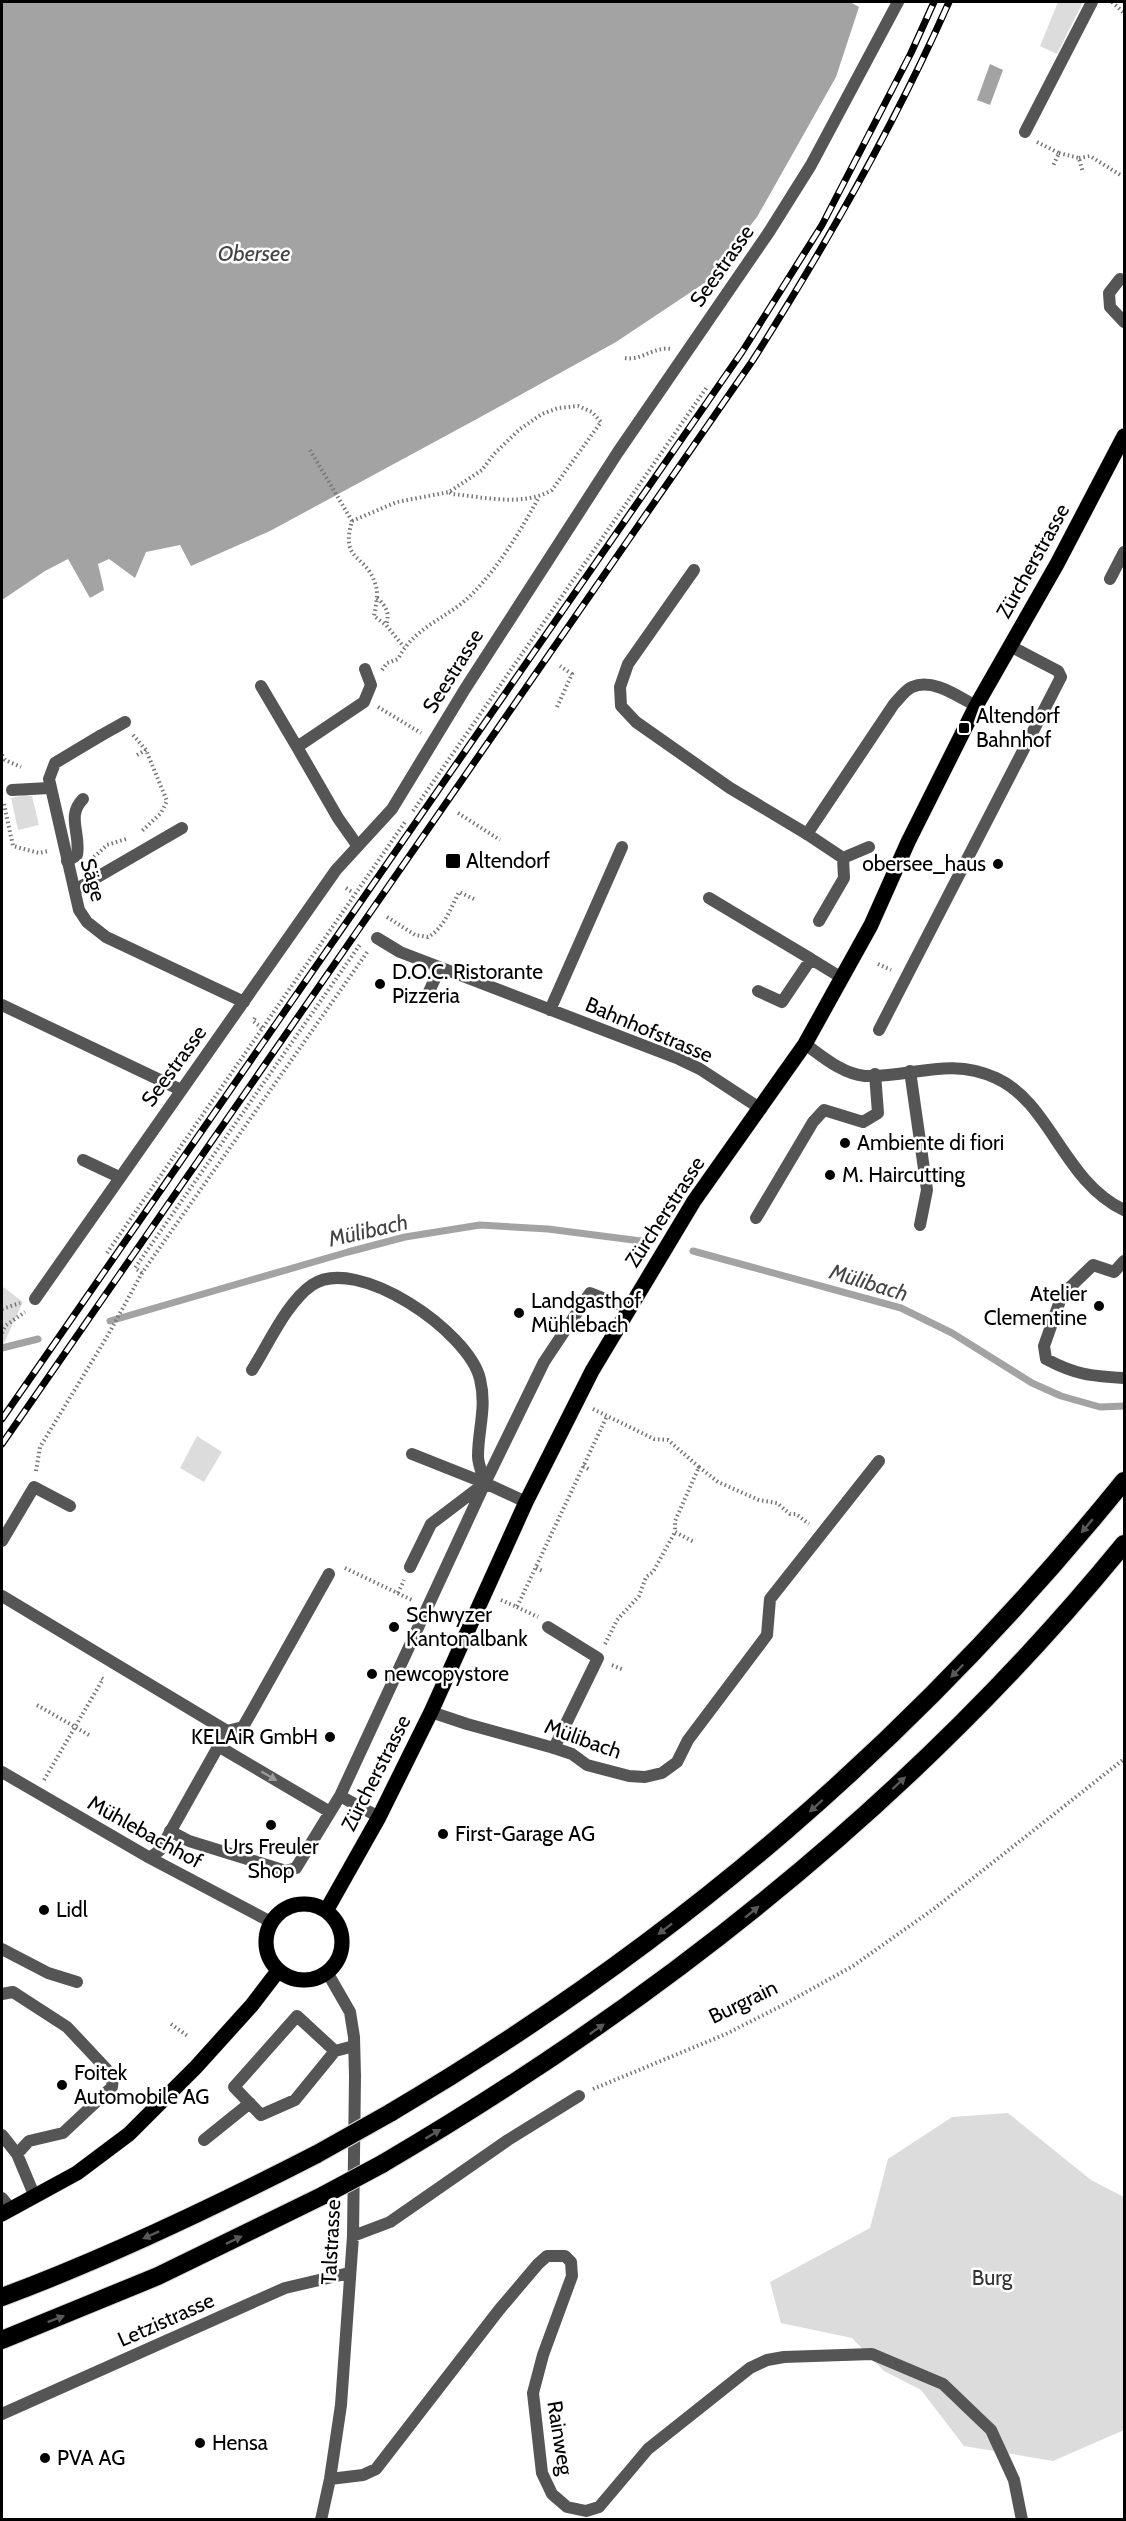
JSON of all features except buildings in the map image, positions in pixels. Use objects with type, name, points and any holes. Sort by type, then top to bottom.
[{"type":"highway","points":[[2,2297],[131,2244],[242,2193],[317,2154],[390,2113],[508,2041],[599,1979],[773,1844],[875,1752],[1023,1601],[1125,1481]]},
{"type":"highway","points":[[2,2340],[158,2276],[324,2195],[382,2164],[495,2096],[624,2010],[694,1959],[794,1877],[939,1746],[1010,1673],[1125,1544]]},
{"type":"main road","name":"Zürcherstrasse","points":[[326,1911],[380,1817],[431,1712],[526,1502],[592,1371],[694,1201],[805,1044],[871,925],[908,842],[976,706],[1123,443]]},
{"type":"main road","points":[[314,1905],[326,1911],[334,1919],[342,1941],[340,1953],[327,1972],[308,1980],[287,1977],[278,1971],[270,1960],[266,1948],[266,1935],[271,1922],[290,1906],[314,1905]]},
{"type":"main road","points":[[5,2207],[35,2197],[77,2173],[129,2134],[196,2067],[252,2005],[278,1971]]},
{"type":"street","name":"Seestrasse","points":[[35,1299],[336,870],[357,844],[392,808],[465,689],[618,452],[769,232],[811,165],[898,2]]},
{"type":"street","points":[[1025,132],[1092,2]]},
{"type":"street","points":[[1120,279],[1109,293],[1110,307],[1125,322]]},
{"type":"street","points":[[1110,579],[1125,552]]},
{"type":"street","points":[[694,570],[628,664],[620,687],[621,706],[636,722],[730,788],[843,858]]},
{"type":"street","points":[[879,1030],[1061,677],[1058,671],[1010,646]]},
{"type":"street","points":[[297,747],[364,702],[371,685],[365,669]]},
{"type":"street","points":[[807,834],[894,704],[909,688],[924,684],[943,688],[976,706]]},
{"type":"street","points":[[261,686],[338,818],[357,844]]},
{"type":"street","points":[[7,792],[49,788],[49,779],[55,763],[125,722]]},
{"type":"street","name":"Säge","points":[[49,788],[79,910],[87,922],[106,936],[244,1002]]},
{"type":"street","points":[[68,865],[76,855],[79,842],[74,818],[76,806],[83,799]]},
{"type":"street","points":[[75,890],[182,828]]},
{"type":"street","name":"Bahnhofstrasse","points":[[550,1010],[622,847]]},
{"type":"street","points":[[843,858],[868,847]]},
{"type":"street","points":[[819,921],[844,878],[843,858]]},
{"type":"street","points":[[710,898],[842,978]]},
{"type":"street","name":"Bahnhofstrasse","points":[[372,936],[400,952],[679,1059],[761,1109]]},
{"type":"street","points":[[758,991],[782,1002],[810,959]]},
{"type":"street","points":[[426,998],[440,968]]},
{"type":"street","points":[[2,1005],[181,1090]]},
{"type":"street","points":[[805,1044],[828,1061],[865,1076],[946,1067],[986,1074],[1010,1084],[1035,1110],[1085,1182],[1115,1206],[1125,1210]]},
{"type":"street","points":[[910,1071],[927,1190],[920,1225]]},
{"type":"street","points":[[756,1218],[813,1122],[824,1110],[864,1122],[878,1113],[875,1074]]},
{"type":"street","points":[[83,1160],[119,1177]]},
{"type":"street","points":[[1125,1261],[1114,1272],[1093,1265],[1062,1295],[1044,1346],[1046,1359],[1059,1366],[1085,1376],[1125,1378]]},
{"type":"street","points":[[252,1370],[294,1302],[313,1284],[336,1277],[399,1296],[424,1311],[461,1346],[480,1377],[484,1410],[478,1458],[485,1483]]},
{"type":"street","points":[[170,1831],[189,1841],[286,1871],[296,1868],[340,1796],[485,1483],[544,1362],[590,1293],[629,1308]]},
{"type":"street","points":[[412,1454],[526,1502]]},
{"type":"street","name":"Mülibach","points":[[431,1712],[555,1748],[572,1754],[587,1765],[629,1776],[645,1777],[662,1773],[677,1762],[688,1740],[767,1635],[770,1599],[879,1461]]},
{"type":"street","points":[[410,1567],[431,1524],[485,1483]]},
{"type":"street","points":[[2,1541],[34,1487],[70,1506]]},
{"type":"street","points":[[2,1596],[227,1731],[243,1727],[329,1574]]},
{"type":"street","points":[[548,1627],[597,1658],[555,1748]]},
{"type":"street","points":[[146,1863],[160,1850],[227,1731]]},
{"type":"street","points":[[219,1746],[330,1812]]},
{"type":"street","name":"Mühlebachhof","points":[[2,1772],[146,1863],[271,1922]]},
{"type":"street","points":[[340,1796],[380,1817]]},
{"type":"street","points":[[2,1949],[48,1973],[77,1982]]},
{"type":"street","name":"Talstrasse","points":[[321,2520],[341,2404],[353,2236],[354,2046],[350,2012],[327,1972]]},
{"type":"street","points":[[2,1994],[13,1992],[67,2027],[113,2076],[112,2087],[63,2133],[29,2141],[17,2154]]},
{"type":"street","points":[[335,2051],[297,2016],[234,2087],[261,2115],[295,2100],[335,2051],[354,2046]]},
{"type":"street","points":[[353,2236],[390,2222],[508,2140],[579,2096]]},
{"type":"street","points":[[204,2140],[250,2103]]},
{"type":"street","points":[[2,2135],[17,2154],[35,2197]]},
{"type":"street","name":"Rainweg","points":[[330,2478],[363,2475],[376,2469],[499,2310],[538,2264],[548,2256],[555,2254],[565,2256],[571,2262],[572,2276],[543,2355],[533,2393],[533,2406],[542,2473],[552,2494],[567,2507],[586,2511],[599,2507],[648,2449],[750,2368],[766,2360],[784,2357],[872,2354],[943,2384],[991,2430],[1014,2480],[1022,2520]]},
{"type":"street","name":"Letzistrasse","points":[[2,2414],[285,2288],[349,2273]]},
{"type":"path","points":[[1112,2],[1125,13]]},
{"type":"path","points":[[1025,132],[1030,138],[1059,153],[1079,158],[1090,156],[1122,176]]},
{"type":"path","points":[[1053,166],[1059,153]]},
{"type":"path","points":[[1079,158],[1083,172]]},
{"type":"path","points":[[625,358],[634,360],[662,347],[672,349]]},
{"type":"path","points":[[352,521],[397,502],[450,492],[471,480],[494,454],[527,424],[558,408],[578,406],[592,412],[601,422],[552,490],[540,496],[523,500],[450,492]]},
{"type":"path","points":[[310,450],[352,521],[348,548],[369,570],[376,584],[377,598],[374,616],[386,625],[404,647]]},
{"type":"path","points":[[371,685],[387,663],[398,659],[404,647],[425,626],[445,615],[473,593],[508,548],[540,496]]},
{"type":"path","points":[[377,598],[385,605],[389,617],[386,625]]},
{"type":"path","points":[[557,707],[572,674],[560,666]]},
{"type":"path","points":[[387,713],[410,727]]},
{"type":"path","points":[[68,865],[90,860],[107,845],[130,840],[161,813],[167,801],[146,750],[137,755]]},
{"type":"path","points":[[2,755],[5,760],[21,766]]},
{"type":"path","points":[[21,774],[21,766],[25,762]]},
{"type":"path","points":[[7,792],[13,846],[39,853],[54,849]]},
{"type":"path","points":[[458,813],[500,840]]},
{"type":"path","points":[[373,857],[378,861]]},
{"type":"path","points":[[346,888],[352,892]]},
{"type":"path","points":[[387,917],[415,934],[428,937],[438,929],[459,892],[474,899]]},
{"type":"path","points":[[142,1273],[135,1268],[372,936]]},
{"type":"path","points":[[34,1487],[40,1447],[108,1335],[142,1273],[372,936]]},
{"type":"path","points":[[259,1011],[253,1021],[262,1028]]},
{"type":"path","points":[[2,1332],[3,1325],[22,1316],[35,1299]]},
{"type":"path","points":[[592,1409],[654,1439],[668,1440],[718,1482],[759,1500],[777,1503],[821,1533]]},
{"type":"path","points":[[501,1600],[517,1607],[607,1416]]},
{"type":"path","points":[[583,1466],[590,1470]]},
{"type":"path","points":[[597,1658],[617,1620],[639,1596],[646,1577],[653,1572],[675,1532],[675,1521],[699,1467]]},
{"type":"path","points":[[675,1532],[694,1542]]},
{"type":"path","points":[[342,1566],[427,1607]]},
{"type":"path","points":[[536,1568],[543,1571]]},
{"type":"path","points":[[42,1784],[103,1679],[93,1672]]},
{"type":"path","points":[[37,1705],[89,1735]]},
{"type":"path","name":"Burgrain","points":[[579,2096],[726,2034],[853,1966],[996,1862],[1125,1759]]},
{"type":"path","points":[[171,2024],[189,2037]]},
{"type":"green space","points":[[1058,2],[1083,2],[1057,54],[1040,46]]},
{"type":"green space","points":[[32,796],[39,825],[18,830],[11,798]]},
{"type":"green space","points":[[2,1286],[23,1302],[2,1347]]},
{"type":"green space","points":[[197,1436],[222,1452],[204,1482],[180,1468]]},
{"type":"green space","name":"Burg","points":[[1008,2113],[1091,2180],[1124,2197],[1124,2430],[1053,2461],[964,2446],[921,2390],[884,2371],[852,2338],[781,2323],[770,2282],[870,2228],[888,2159],[952,2117]]},
{"type":"water","name":"Obersee","points":[[2,2],[850,2],[859,7],[836,77],[757,217],[706,282],[616,342],[270,531],[191,566],[180,545],[146,552],[135,578],[109,559],[98,564],[104,590],[90,598],[68,559],[45,571],[2,600]]},
{"type":"water","points":[[990,64],[1003,70],[990,105],[977,100]]},
{"type":"waterway","name":"Mülibach","points":[[110,1321],[405,1237],[480,1225],[548,1229],[641,1241]]},
{"type":"waterway","name":"Mülibach","points":[[693,1251],[901,1308],[952,1333],[1032,1383],[1061,1396],[1100,1407],[1124,1406]]},
{"type":"waterway","name":"Mülibach","points":[[2,1348],[38,1339]]},
{"type":"railway","points":[[2,1419],[742,352],[822,225],[911,53],[934,2]]},
{"type":"railway","points":[[2,1444],[753,360],[807,273],[858,184],[949,2]]},
{"type":"place","name":"Altendorf Bahnhof","points":[[964,728]]},
{"type":"place","name":"Altendorf","points":[[453,861]]},
{"type":"place","name":"obersee_haus","points":[[998,864]]},
{"type":"place","name":"D.O.C. Ristorante Pizzeria","points":[[380,984]]},
{"type":"place","name":"Ambiente di fiori","points":[[845,1143]]},
{"type":"place","name":"M. Haircutting","points":[[830,1175]]},
{"type":"place","name":"Atelier Clementine","points":[[1099,1306]]},
{"type":"place","name":"Landgasthof Mühlebach","points":[[519,1313]]},
{"type":"place","name":"Schwyzer Kantonalbank","points":[[394,1627]]},
{"type":"place","name":"newcopystore","points":[[372,1674]]},
{"type":"place","name":"KELAiR GmbH","points":[[330,1737]]},
{"type":"place","name":"Urs Freuler Shop","points":[[271,1825]]},
{"type":"place","name":"First-Garage AG","points":[[443,1834]]},
{"type":"place","name":"Lidl","points":[[44,1910]]},
{"type":"place","name":"Foitek Automobile AG","points":[[62,2085]]},
{"type":"place","name":"Hensa","points":[[200,2443]]},
{"type":"place","name":"PVA AG","points":[[45,2458]]}]
